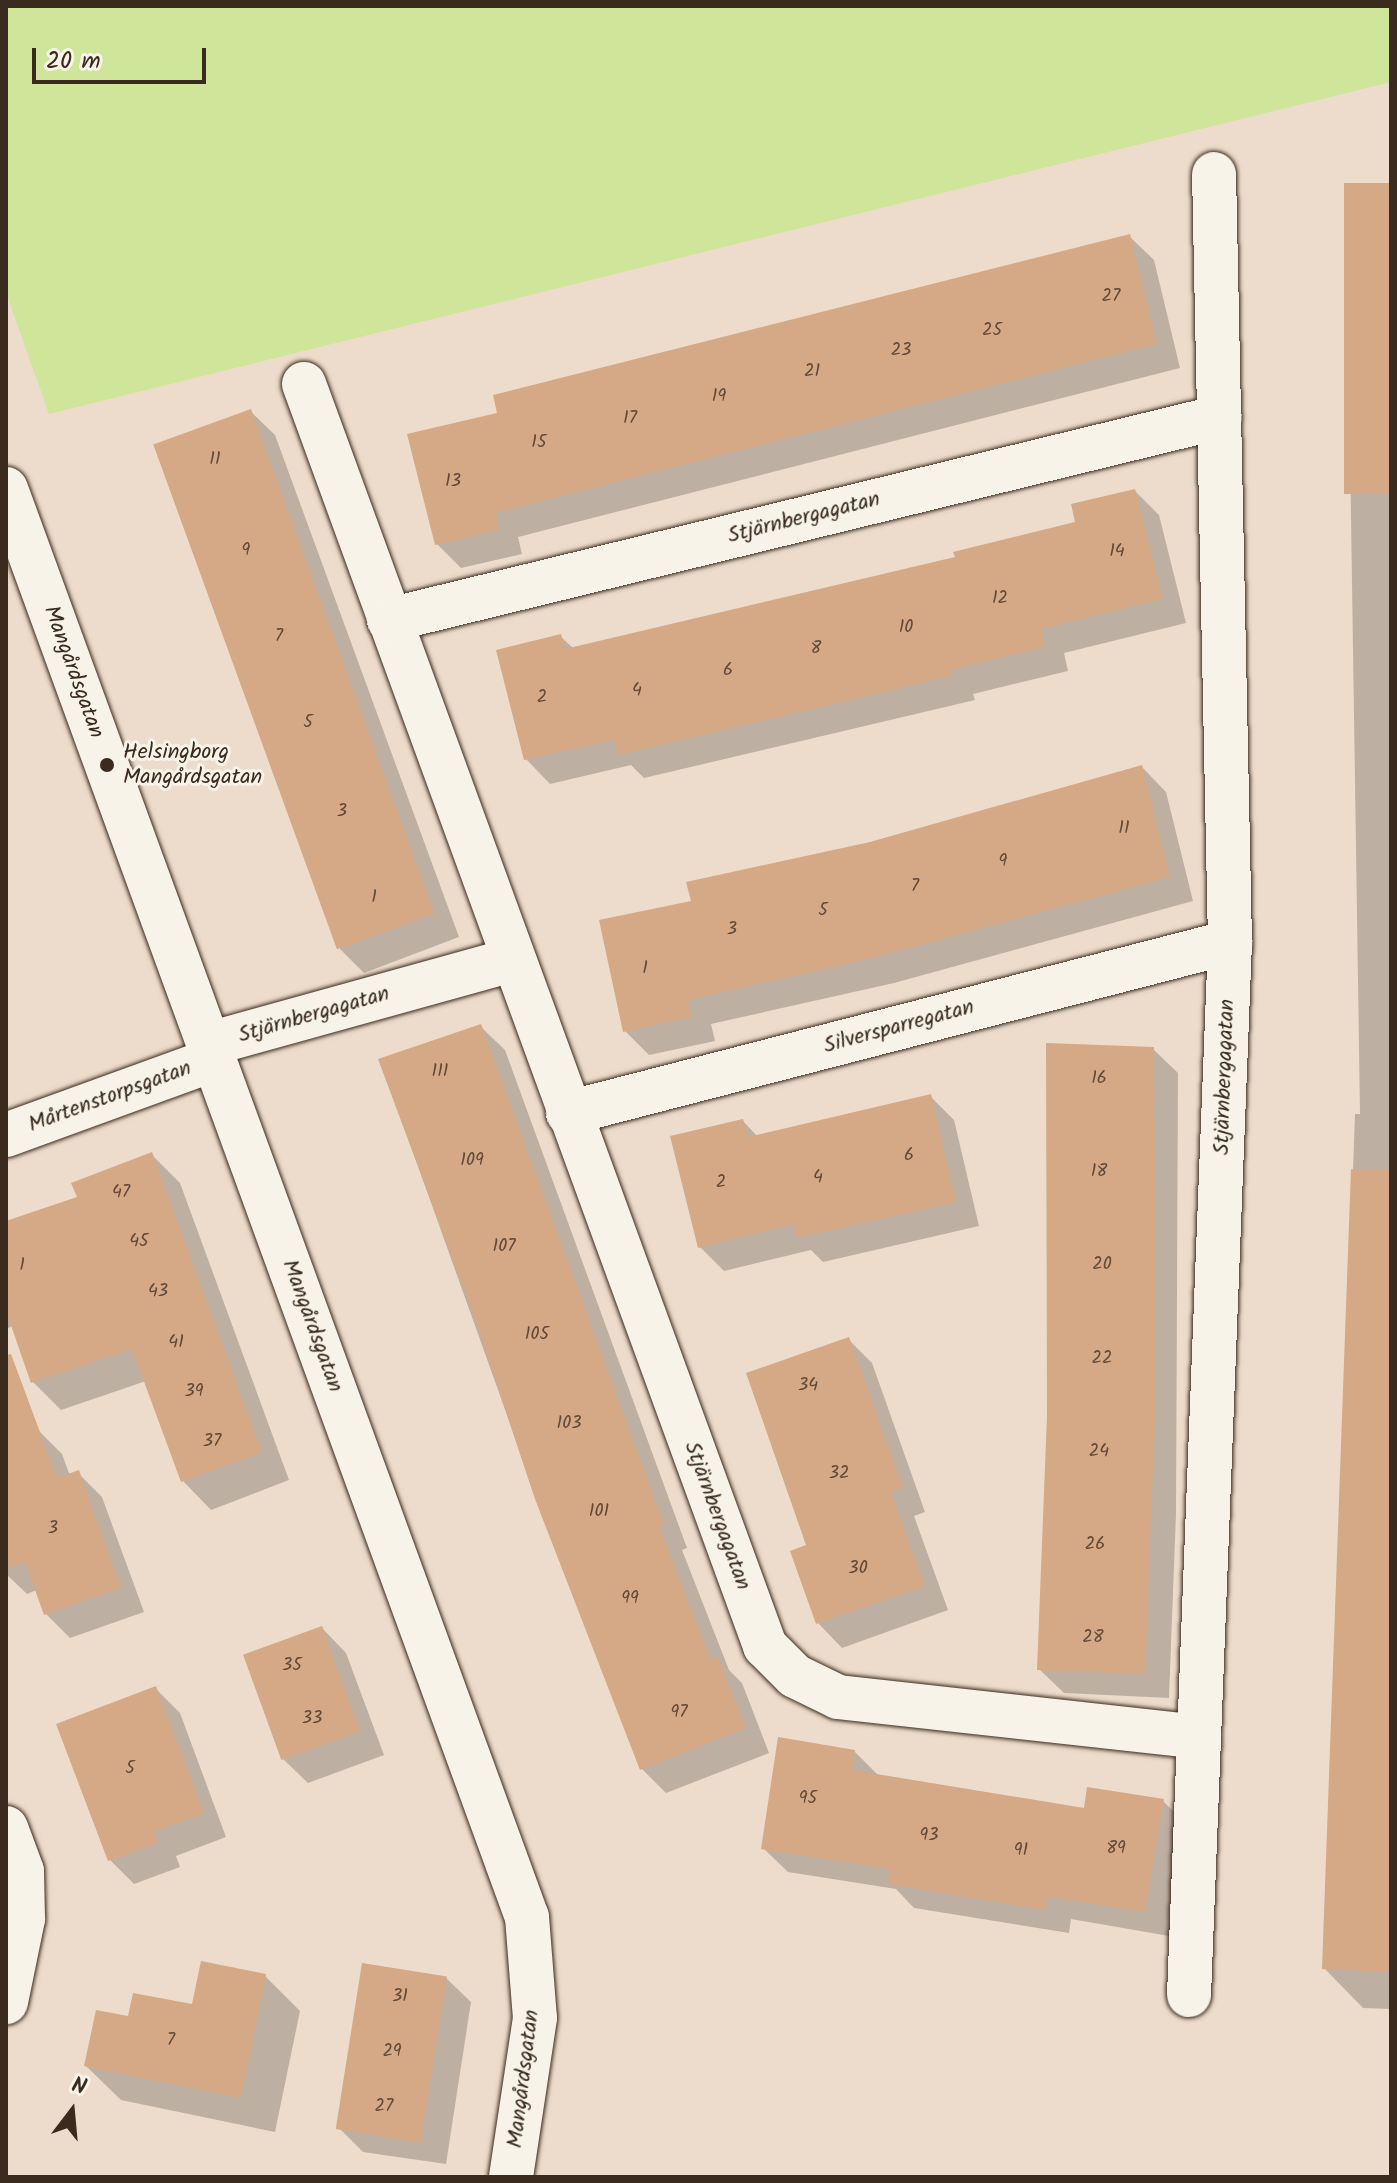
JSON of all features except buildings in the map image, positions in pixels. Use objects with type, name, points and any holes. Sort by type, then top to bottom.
[{"type":"street","name":"Stjärnbergagatan","points":[[1189,1995],[1230,942],[1214,174]]},
{"type":"street","name":"Stjärnbergagatan","points":[[304,384],[765,1646],[795,1676],[838,1697],[1199,1737]]},
{"type":"street","name":"Stjärnbergagatan","points":[[389,620],[1220,417]]},
{"type":"street","name":"Mangårdsgatan","points":[[6,489],[527,1917],[535,2018],[511,2177]]},
{"type":"street","name":"Silversparregatan","points":[[568,1113],[1230,942]]},
{"type":"street","name":"Stjärnbergagatan","points":[[212,1052],[512,960]]},
{"type":"street","name":"Mårtenstorpsgatan","points":[[6,1135],[212,1052]]},
{"type":"street","points":[[6,1828],[22,1871],[23,1919],[6,2002]]},
{"type":"green space","points":[[6,6],[1391,6],[1391,82],[49,414],[6,293]]},
{"type":"place","name":"Helsingborg Mangårdsgatan","points":[[107,765]]}]
